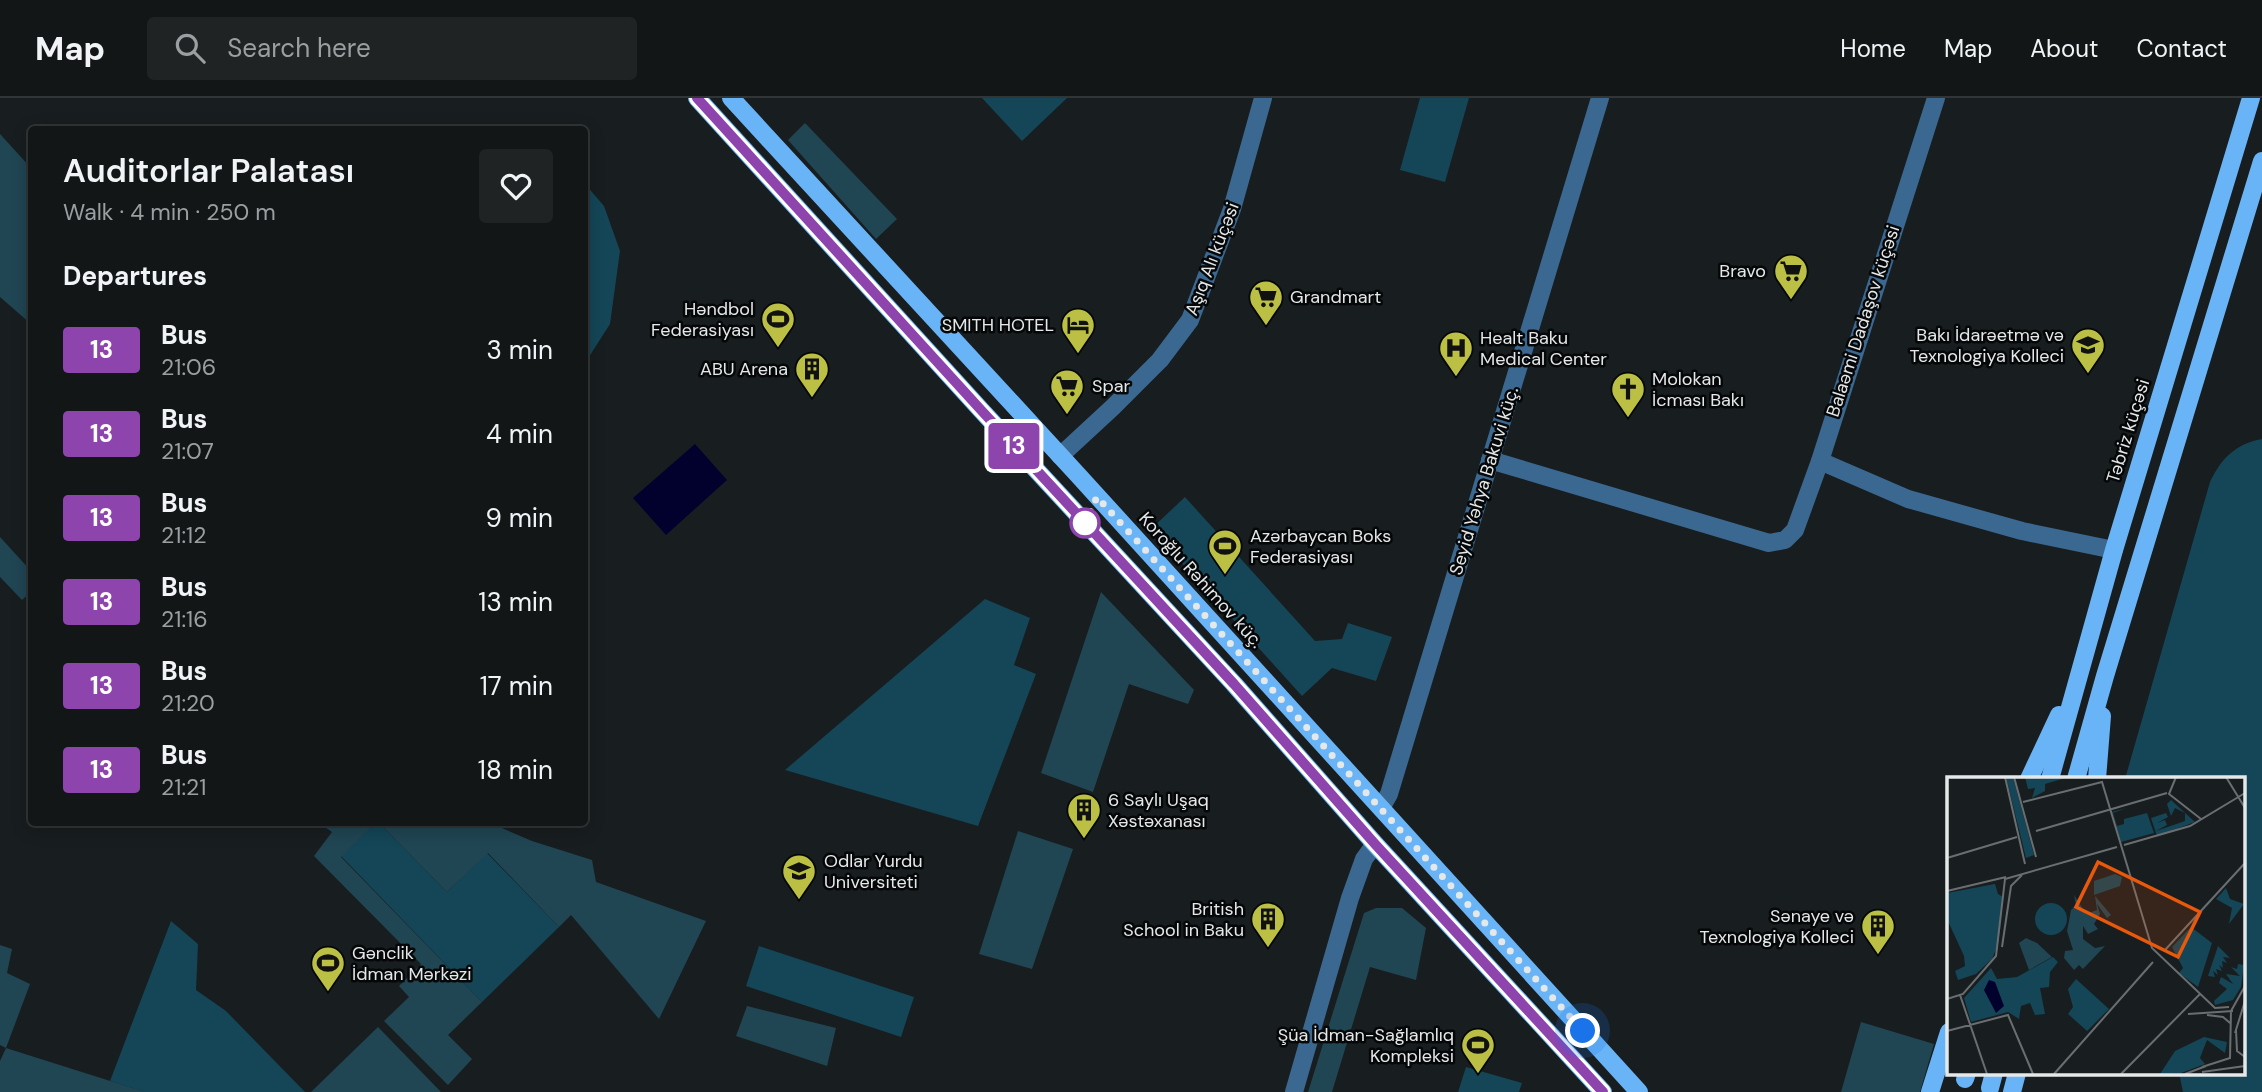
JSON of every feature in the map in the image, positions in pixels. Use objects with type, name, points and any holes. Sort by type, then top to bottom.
[{"type":"main road","points":[[697,98],[989,420],[1234,684],[1375,844],[1603,1092]]},
{"type":"main road","name":"Koroğlu Rəhimov küç.","points":[[731,98],[1639,1092]]},
{"type":"main road","name":"Təbriz küçəsi","points":[[2051,777],[2114,550],[2251,98]]},
{"type":"main road","points":[[2077,777],[2262,161]]},
{"type":"main road","points":[[2030,777],[2081,671]]},
{"type":"main road","points":[[2097,777],[2105,676]]},
{"type":"main road","points":[[1930,1092],[1947,1038]]},
{"type":"main road","points":[[2012,1092],[2017,1074]]},
{"type":"street","name":"Aşıq Alı küçəsi","points":[[1060,456],[1160,360],[1190,320],[1233,209],[1263,98]]},
{"type":"street","name":"Seyid Yəhya Bakuvi küç.","points":[[1381,808],[1390,794],[1600,98]]},
{"type":"street","name":"Balaəmi Dadaşov küçəsi","points":[[1490,460],[1769,543],[1785,540],[1795,530],[1820,461],[1936,98]]},
{"type":"street","points":[[1820,461],[1908,499],[2022,531],[2114,550]]},
{"type":"street","points":[[1294,1092],[1350,898],[1364,859],[1375,844]]},
{"type":"shaded area","points":[[982,98],[1067,98],[1022,141]]},
{"type":"shaded area","points":[[1420,98],[1469,98],[1445,182],[1400,170]]},
{"type":"shaded area","points":[[805,123],[897,219],[876,239],[788,140]]},
{"type":"shaded area","points":[[0,134],[28,165],[28,321],[0,297]]},
{"type":"shaded area","points":[[588,187],[604,206],[620,251],[610,324],[588,358]]},
{"type":"shaded area","points":[[2262,439],[2262,1092],[2183,1092],[2179,1074],[2244,1074],[2244,777],[2126,777],[2210,482],[2230,454],[2252,441]]},
{"type":"shaded area","points":[[695,444],[727,480],[666,535],[633,498]]},
{"type":"shaded area","name":"Azərbaycan Boks Federasiyası","points":[[1185,497],[1315,641],[1342,639],[1348,623],[1392,637],[1376,681],[1332,668],[1302,696],[1151,529]]},
{"type":"shaded area","points":[[0,537],[28,568],[28,595],[22,600],[0,577]]},
{"type":"shaded area","points":[[1101,592],[1194,690],[1188,704],[1129,684],[1093,792],[1041,773]]},
{"type":"shaded area","points":[[985,599],[1030,618],[1014,665],[1036,674],[978,826],[785,770]]},
{"type":"shaded area","points":[[323,826],[373,826],[341,857],[482,1002],[448,1035],[472,1059],[448,1085],[384,1021],[409,997],[399,986],[421,964],[314,856],[332,832]]},
{"type":"shaded area","points":[[373,826],[382,826],[447,892],[487,853],[559,927],[482,1002],[341,856]]},
{"type":"shaded area","points":[[382,826],[497,826],[532,841],[592,860],[596,882],[706,921],[659,1019],[571,915],[559,927],[488,853],[447,892]]},
{"type":"shaded area","points":[[1018,831],[1073,849],[1032,969],[979,954]]},
{"type":"shaded area","points":[[1376,908],[1402,908],[1426,928],[1416,980],[1370,967],[1332,1092],[1308,1092],[1364,913]]},
{"type":"shaded area","points":[[171,921],[198,944],[196,990],[226,1011],[305,1092],[144,1092],[110,1081]]},
{"type":"shaded area","points":[[0,945],[12,949],[7,973],[30,984],[6,1048],[0,1045]]},
{"type":"shaded area","points":[[759,946],[914,997],[901,1037],[746,986]]},
{"type":"shaded area","points":[[747,1006],[836,1028],[827,1066],[736,1036]]},
{"type":"shaded area","points":[[1861,1022],[1934,1044],[1920,1092],[1841,1092]]},
{"type":"shaded area","points":[[378,1027],[441,1092],[311,1092]]},
{"type":"shaded area","points":[[6,1048],[145,1092],[0,1092],[0,1061]]},
{"type":"shaded area","name":"Şüa İdman-Sağlamlıq Kompleksi","points":[[1466,1067],[1522,1083],[1519,1092],[1458,1092]]},
{"type":"bus line","name":"13","points":[[697,98],[1234,684],[1375,844],[1603,1092]]},
{"type":"place","name":"Bravo","points":[[1791,301]]},
{"type":"place","name":"Grandmart","points":[[1266,327]]},
{"type":"place","name":"Həndbol Federasiyası","points":[[778,349]]},
{"type":"place","name":"SMITH HOTEL","points":[[1078,355]]},
{"type":"place","name":"Bakı İdarəetmə və Texnologiya Kolleci","points":[[2088,375]]},
{"type":"place","name":"Healt Baku Medical Center","points":[[1456,378]]},
{"type":"place","name":"ABU Arena","points":[[812,399]]},
{"type":"place","name":"Spar","points":[[1067,416]]},
{"type":"place","name":"Molokan İcması Bakı","points":[[1628,419]]},
{"type":"place","name":"Azərbaycan Boks Federasiyası","points":[[1225,576]]},
{"type":"place","name":"6 Saylı Uşaq Xəstəxanası","points":[[1084,840]]},
{"type":"place","name":"Odlar Yurdu Universiteti","points":[[799,901]]},
{"type":"place","name":"British School in Baku","points":[[1268,949]]},
{"type":"place","name":"Sənaye və Texnologiya Kolleci","points":[[1878,956]]},
{"type":"place","name":"Gənclik İdman Mərkəzi","points":[[328,993]]},
{"type":"place","name":"Şüa İdman-Sağlamlıq Kompleksi","points":[[1478,1075]]},
{"type":"route","points":[[1085,523],[1097,497],[1583,1031]]}]
